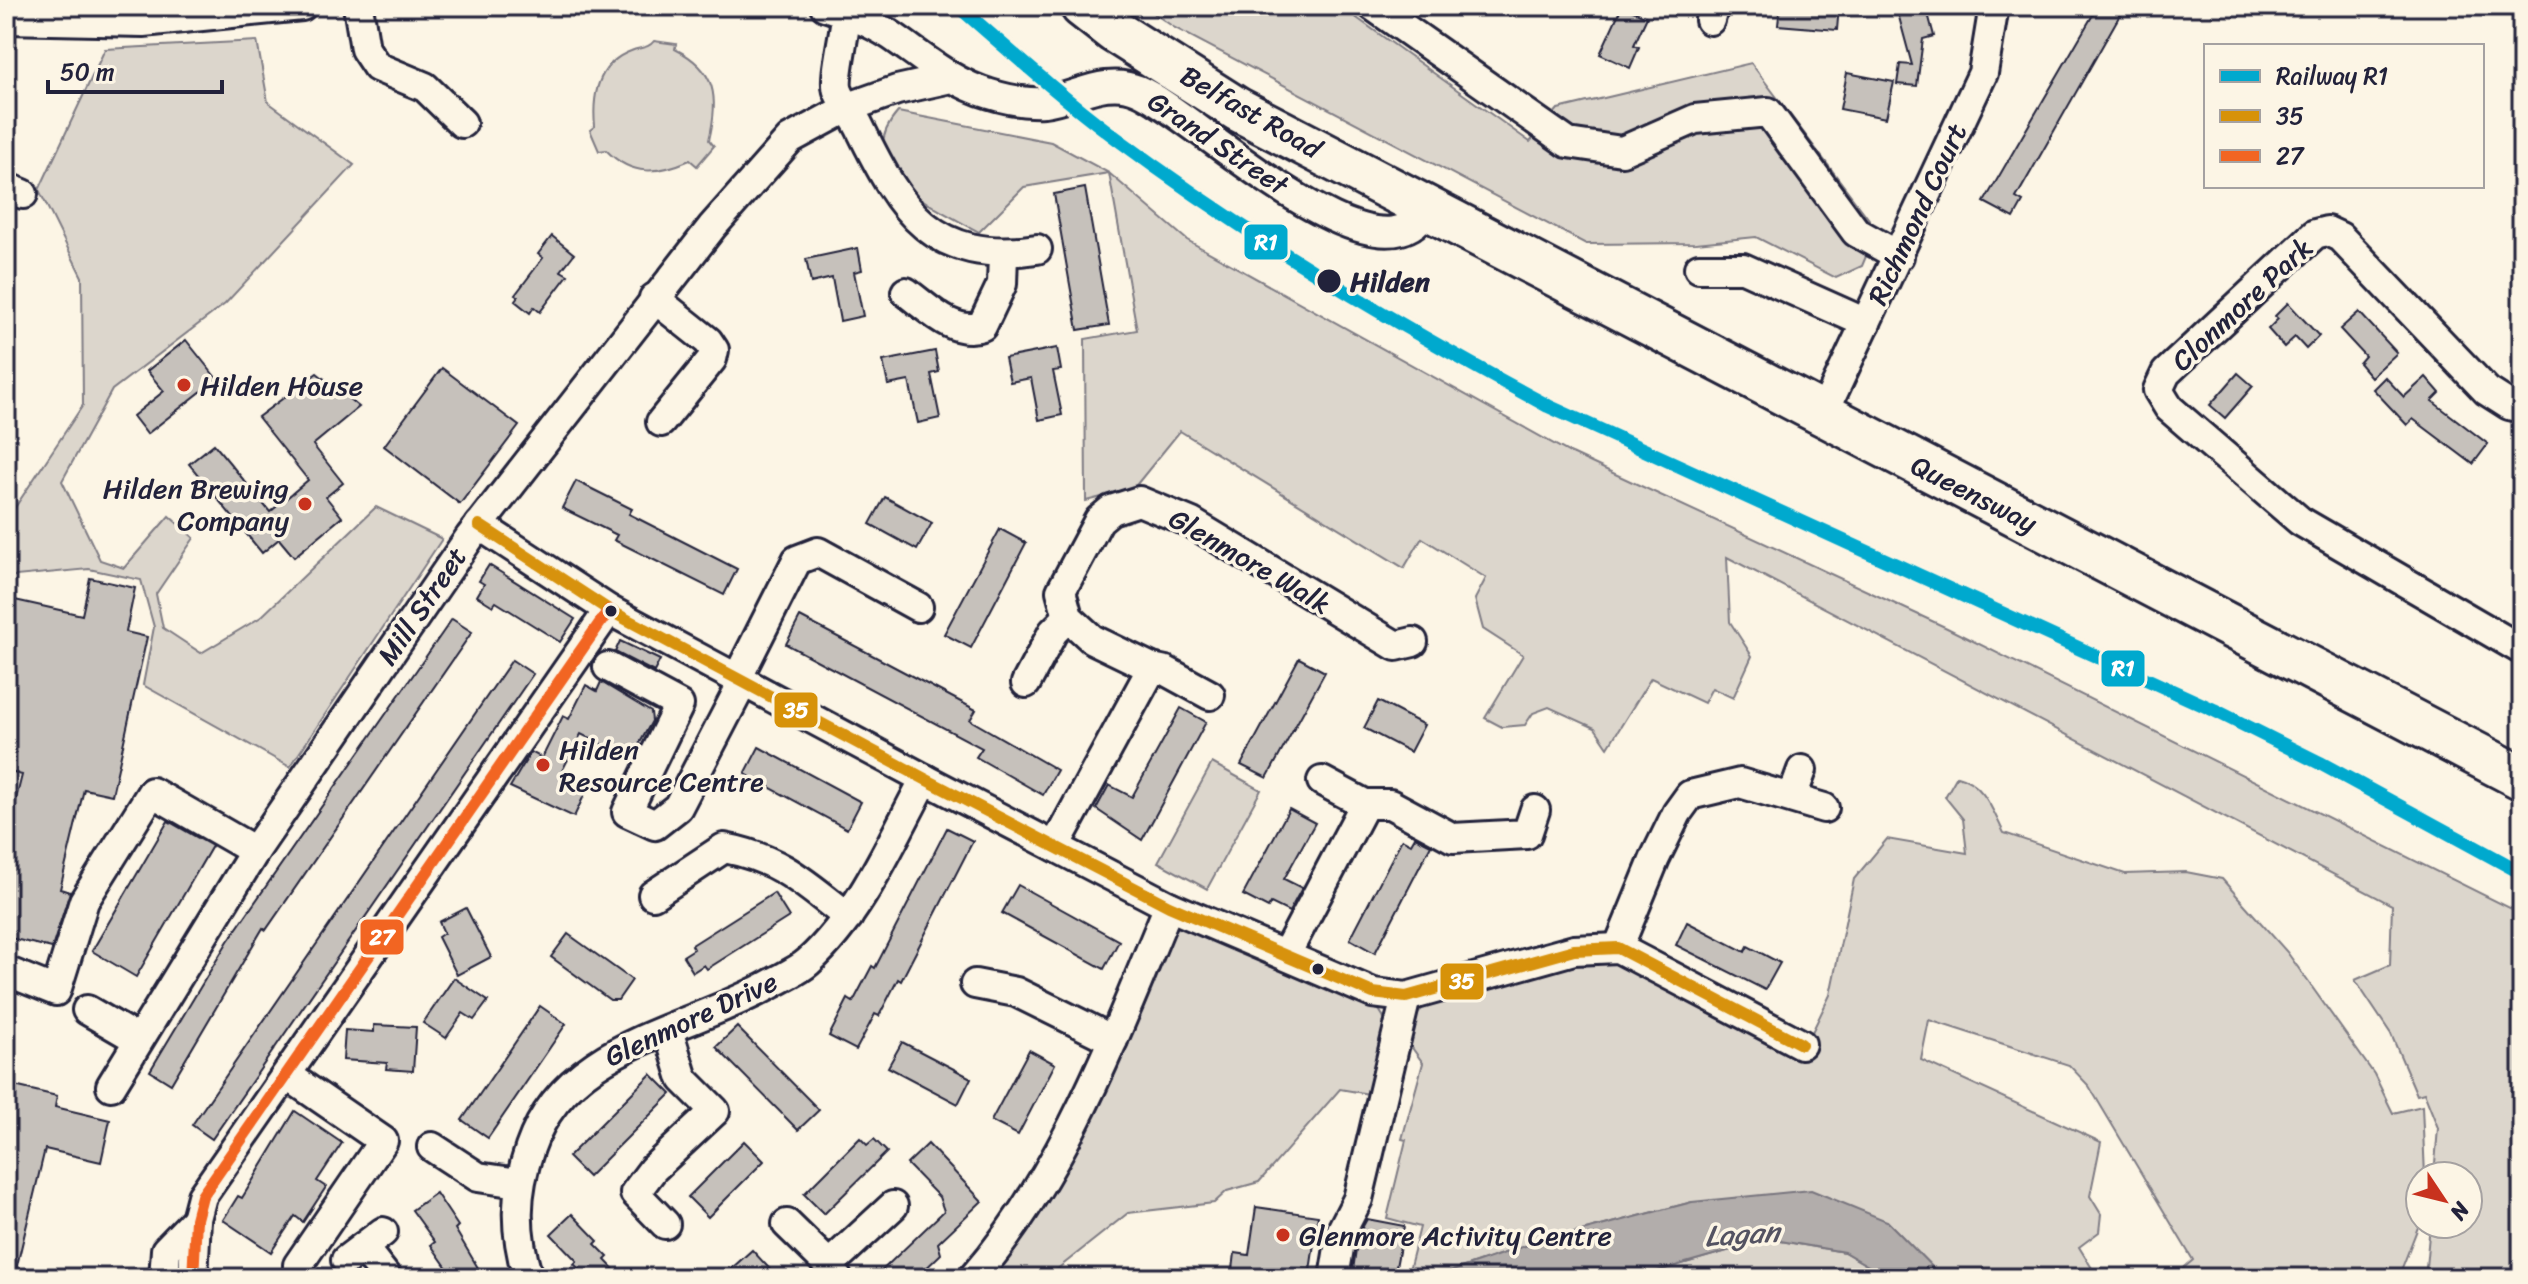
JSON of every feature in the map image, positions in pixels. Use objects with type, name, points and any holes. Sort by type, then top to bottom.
[{"type":"highway","name":"Belfast Road","points":[[1082,6],[1114,31],[1237,109],[1427,208]]},
{"type":"highway","name":"Queensway","points":[[1427,208],[2522,778]]},
{"type":"street","points":[[6,20],[143,22],[225,10],[302,6]]},
{"type":"street","points":[[358,6],[365,49],[377,67],[425,87],[462,123]]},
{"type":"street","points":[[1373,6],[1568,143],[1622,151],[1695,119],[1768,112],[1856,232],[1899,256]]},
{"type":"street","name":"Richmond Court","points":[[1822,416],[1983,73],[1994,6]]},
{"type":"street","points":[[836,10],[837,89],[849,107],[884,180],[901,204],[922,222],[970,250],[1003,254],[1037,249]]},
{"type":"street","name":"Grand Street","points":[[836,10],[891,36],[951,78],[991,94],[1042,102],[1108,84],[1126,86],[1156,100],[1294,195],[1354,227],[1397,232],[1420,220],[1427,208]]},
{"type":"street","name":"Mill Street","points":[[111,1086],[255,851],[479,525],[654,298],[790,139],[849,107],[897,90],[951,78]]},
{"type":"street","name":"Clonmore Park","points":[[2522,408],[2509,405],[2487,391],[2340,237],[2327,231],[2315,234],[2166,373],[2158,390],[2169,408],[2300,521],[2522,650]]},
{"type":"street","points":[[906,292],[956,327],[969,331],[982,326],[1002,284],[1003,254]]},
{"type":"street","points":[[1699,268],[1743,268],[1866,323]]},
{"type":"street","points":[[654,298],[708,341],[714,350],[712,359],[661,422]]},
{"type":"street","name":"Glenmore Walk","points":[[1068,617],[1061,591],[1099,520],[1111,510],[1139,501],[1192,523],[1396,646],[1413,642]]},
{"type":"street","points":[[479,525],[609,610],[925,779],[1169,906],[1373,993],[1406,997],[1574,950],[1618,948],[1801,1044]]},
{"type":"street","points":[[608,667],[679,705],[627,812],[655,825],[678,807],[797,560],[808,553],[818,552],[918,607]]},
{"type":"street","points":[[193,1278],[196,1219],[202,1196],[609,610]]},
{"type":"street","points":[[1026,683],[1053,632],[1068,617],[1092,639],[1152,668],[1166,671],[1210,695]]},
{"type":"street","points":[[1055,846],[1152,668]]},
{"type":"street","points":[[1792,797],[1802,770]]},
{"type":"street","name":"Glenmore Drive","points":[[528,1278],[519,1246],[518,1183],[535,1131],[558,1095],[619,1048],[746,998],[807,964],[848,917],[925,779]]},
{"type":"street","points":[[1322,781],[1365,804],[1390,804],[1453,838],[1527,834],[1535,810]]},
{"type":"street","points":[[1618,948],[1655,858],[1677,813],[1690,795],[1740,783],[1824,808]]},
{"type":"street","points":[[6,971],[56,991],[84,901],[152,792],[255,851]]},
{"type":"street","points":[[1286,954],[1365,804]]},
{"type":"street","points":[[653,895],[724,848],[758,854],[782,867],[848,917]]},
{"type":"street","points":[[973,1278],[1042,1184],[1113,1040],[1169,906]]},
{"type":"street","points":[[975,984],[1016,992],[1113,1040]]},
{"type":"street","points":[[1334,1278],[1342,1230],[1358,1199],[1406,997]]},
{"type":"street","points":[[87,1010],[137,1039]]},
{"type":"street","points":[[665,1224],[635,1193],[653,1169],[715,1111],[683,1079],[668,1030]]},
{"type":"street","points":[[287,1075],[383,1141],[298,1265]]},
{"type":"street","points":[[432,1147],[478,1177],[518,1183]]},
{"type":"street","points":[[787,1224],[833,1271],[893,1206]]},
{"type":"street","points":[[164,1278],[166,1250],[196,1219]]},
{"type":"street","points":[[364,1247],[387,1278]]},
{"type":"shaded area","points":[[1143,6],[1340,6],[1530,142],[1558,109],[1751,63],[1877,230],[1862,266],[1836,278],[1756,237],[1696,243],[1586,244],[1175,28]]},
{"type":"shaded area","points":[[257,41],[268,102],[354,165],[225,304],[112,390],[62,481],[100,560],[124,568],[169,516],[194,538],[156,594],[163,628],[201,653],[261,617],[376,507],[442,539],[290,767],[143,685],[154,627],[141,580],[89,569],[6,577],[6,521],[83,405],[82,277],[39,190],[105,49]]},
{"type":"shaded area","points":[[654,41],[676,44],[675,49],[699,66],[712,87],[714,111],[709,140],[714,146],[697,166],[690,160],[656,170],[636,169],[606,150],[599,151],[590,130],[595,126],[595,102],[600,81],[611,63]]},
{"type":"shaded area","points":[[898,112],[1051,142],[1109,173],[1024,187],[979,232],[921,199],[903,185],[890,169],[883,152],[885,133]]},
{"type":"shaded area","points":[[1109,173],[1187,240],[1572,454],[1947,628],[2522,914],[2522,1278],[2425,1278],[2429,1240],[2484,1240],[2484,1160],[2435,1160],[2438,1128],[2424,1093],[2417,1095],[2391,1034],[2355,980],[2390,965],[2392,905],[1727,557],[1730,622],[1752,656],[1733,698],[1712,688],[1704,703],[1651,678],[1608,747],[1595,728],[1549,707],[1533,713],[1525,725],[1502,727],[1485,718],[1523,655],[1483,629],[1475,599],[1486,578],[1422,538],[1404,568],[1180,431],[1133,489],[1086,501],[1085,339],[1137,330]]},
{"type":"shaded area","points":[[1212,763],[1261,790],[1207,889],[1158,862]]},
{"type":"shaded area","points":[[1957,776],[1974,784],[1980,791],[2004,833],[2125,874],[2186,872],[2222,879],[2287,952],[2374,1074],[2393,1113],[2422,1106],[2424,1160],[2404,1160],[2404,1240],[2413,1240],[2398,1278],[2172,1278],[2193,1260],[2089,1086],[2069,1065],[1929,1020],[1921,1060],[2101,1142],[2090,1196],[2101,1214],[2099,1232],[2079,1247],[2098,1278],[1943,1278],[1887,1221],[1692,1202],[1525,1246],[1432,1278],[1407,1278],[1420,1227],[1387,1218],[1406,1140],[1402,1139],[1423,1063],[1410,1045],[1416,1017],[1424,1006],[1578,961],[1619,963],[1800,1057],[1830,995],[1854,879],[1887,839],[1967,853],[1963,819],[1945,797]]},
{"type":"shaded area","points":[[1177,926],[1196,929],[1377,1008],[1383,1016],[1387,1037],[1375,1095],[1340,1089],[1259,1182],[1227,1191],[1214,1203],[1128,1213],[1046,1278],[985,1278],[1168,933]]},
{"type":"shaded area","points":[[1769,1239],[1844,1252],[1889,1278],[1633,1278]]},
{"type":"water","name":"Lagan","points":[[1811,1190],[1887,1221],[1943,1278],[1889,1278],[1844,1252],[1769,1239],[1633,1278],[1432,1278],[1525,1246],[1692,1202]]},
{"type":"building","points":[[1622,6],[1647,17],[1634,45],[1639,47],[1630,68],[1600,54]]},
{"type":"building","points":[[1780,6],[1839,6],[1837,30],[1778,25]]},
{"type":"building","points":[[1896,6],[1926,6],[1934,36],[1923,39],[1917,86],[1897,84],[1900,64],[1912,65]]},
{"type":"building","points":[[2098,6],[2125,6],[2016,198],[2023,202],[2014,218],[1984,202]]},
{"type":"building","points":[[1847,73],[1894,82],[1886,118],[1840,109]]},
{"type":"building","points":[[1085,188],[1109,325],[1078,330],[1054,194]]},
{"type":"building","points":[[552,236],[574,254],[561,271],[568,275],[540,312],[534,307],[530,313],[515,301],[518,297],[515,295],[543,258],[538,254]]},
{"type":"building","points":[[858,248],[862,270],[854,272],[863,316],[840,321],[832,278],[811,283],[806,259]]},
{"type":"building","points":[[2288,303],[2319,336],[2306,349],[2295,337],[2284,347],[2268,329]]},
{"type":"building","points":[[2359,312],[2397,353],[2371,377],[2359,363],[2365,356],[2340,329]]},
{"type":"building","name":"Hilden House","points":[[186,340],[217,379],[147,434],[133,416],[164,391],[147,371]]},
{"type":"building","points":[[1057,348],[1061,370],[1053,371],[1062,415],[1039,420],[1031,378],[1010,382],[1005,358]]},
{"type":"building","points":[[935,351],[939,372],[931,374],[940,418],[918,423],[909,381],[888,385],[883,361]]},
{"type":"building","points":[[442,368],[519,426],[460,504],[384,446]]},
{"type":"building","points":[[317,373],[359,407],[313,445],[343,483],[326,497],[342,517],[294,557],[279,539],[262,553],[189,464],[214,444],[270,512],[308,480],[258,417]]},
{"type":"building","points":[[2238,373],[2253,386],[2225,418],[2210,405]]},
{"type":"building","points":[[2385,377],[2404,397],[2426,377],[2440,393],[2432,401],[2488,444],[2473,464],[2413,419],[2407,425],[2373,389]]},
{"type":"building","points":[[576,481],[632,509],[629,514],[737,569],[724,595],[614,540],[617,535],[562,508]]},
{"type":"building","points":[[885,497],[932,523],[917,550],[870,524]]},
{"type":"building","points":[[1000,529],[1026,543],[971,648],[944,634]]},
{"type":"building","points":[[489,565],[575,619],[560,642],[496,602],[493,606],[477,596],[484,584],[479,581]]},
{"type":"building","points":[[90,578],[135,588],[126,632],[147,637],[112,795],[84,789],[60,889],[70,892],[52,948],[6,937],[6,839],[22,775],[6,771],[6,598],[82,615]]},
{"type":"building","points":[[800,617],[976,710],[970,720],[1057,770],[1043,795],[976,757],[982,748],[786,644]]},
{"type":"building","points":[[452,619],[472,632],[266,930],[263,928],[171,1084],[150,1071],[228,941]]},
{"type":"building","points":[[620,641],[660,660],[654,672],[615,652]]},
{"type":"building","points":[[1299,658],[1325,672],[1267,778],[1241,765]]},
{"type":"building","points":[[512,660],[533,674],[212,1139],[192,1125]]},
{"type":"building","points":[[601,682],[651,712],[652,721],[631,759],[581,734],[562,771],[589,785],[574,817],[510,787],[531,752],[542,758],[563,716],[569,719],[586,685],[597,691]]},
{"type":"building","points":[[1378,701],[1424,725],[1410,752],[1364,728]]},
{"type":"building","points":[[1181,708],[1206,722],[1142,840],[1096,809],[1109,785],[1132,797]]},
{"type":"building","points":[[759,747],[861,802],[847,829],[745,774]]},
{"type":"building","points":[[1289,809],[1315,823],[1284,879],[1302,888],[1289,912],[1271,903],[1268,908],[1243,895]]},
{"type":"building","points":[[168,821],[212,846],[136,977],[92,951]]},
{"type":"building","points":[[947,828],[973,841],[901,981],[898,979],[879,1016],[875,1014],[856,1050],[829,1036],[848,999],[853,1002],[872,966],[875,968]]},
{"type":"building","points":[[1415,837],[1431,845],[1375,953],[1350,939],[1402,839],[1411,844]]},
{"type":"building","points":[[1018,885],[1119,941],[1104,969],[1002,913]]},
{"type":"building","points":[[774,893],[789,917],[707,969],[704,965],[693,972],[683,956],[694,949],[692,945]]},
{"type":"building","points":[[466,908],[491,957],[457,975],[438,937],[444,933],[439,922]]},
{"type":"building","points":[[1687,922],[1745,952],[1748,946],[1780,963],[1765,990],[1676,945]]},
{"type":"building","points":[[568,934],[632,980],[618,1000],[610,1000],[551,957]]},
{"type":"building","points":[[454,978],[488,1001],[474,1020],[463,1013],[446,1038],[423,1023]]},
{"type":"building","points":[[540,1006],[566,1024],[488,1138],[462,1120]]},
{"type":"building","points":[[374,1025],[416,1027],[413,1071],[386,1069],[387,1063],[343,1060],[345,1030],[374,1032]]},
{"type":"building","points":[[737,1027],[819,1110],[798,1130],[716,1047]]},
{"type":"building","points":[[902,1042],[971,1078],[958,1104],[888,1067]]},
{"type":"building","points":[[1029,1050],[1055,1064],[1018,1135],[991,1121]]},
{"type":"building","points":[[651,1074],[671,1094],[588,1177],[568,1157]]},
{"type":"building","points":[[6,1084],[57,1096],[55,1107],[110,1120],[101,1162],[45,1149],[14,1278],[6,1278]]},
{"type":"building","points":[[295,1111],[342,1143],[317,1181],[326,1187],[303,1222],[295,1216],[271,1252],[223,1220],[238,1196],[242,1198]]},
{"type":"building","points":[[860,1138],[867,1145],[874,1139],[887,1152],[824,1214],[804,1194]]},
{"type":"building","points":[[744,1141],[764,1161],[708,1217],[688,1197]]},
{"type":"building","points":[[928,1144],[982,1201],[938,1243],[941,1254],[916,1278],[874,1278],[944,1211],[939,1197],[907,1164]]},
{"type":"building","points":[[436,1193],[458,1226],[455,1229],[484,1278],[454,1278],[431,1245],[435,1242],[412,1210]]},
{"type":"building","name":"Glenmore Activity Centre","points":[[1256,1207],[1318,1216],[1309,1278],[1232,1278],[1235,1253],[1249,1255]]},
{"type":"building","points":[[572,1214],[598,1241],[595,1244],[608,1257],[605,1260],[622,1278],[588,1278],[574,1264],[577,1261],[551,1234]]},
{"type":"building","points":[[1367,1219],[1404,1226],[1394,1277],[1353,1270],[1358,1235]]},
{"type":"building","points":[[752,1250],[778,1278],[721,1278]]},
{"type":"rail line","name":"R1","points":[[958,6],[1075,106],[1167,175],[1327,280],[1492,376],[1548,406],[2214,710],[2320,763],[2522,873]]},
{"type":"transit line","name":"35","points":[[479,525],[609,610],[925,779],[1169,906],[1373,993],[1406,997],[1574,950],[1618,948],[1801,1044]]},
{"type":"transit line","name":"27","points":[[193,1278],[196,1219],[202,1196],[609,610]]},
{"type":"place","name":"Hilden","points":[[1329,281]]},
{"type":"place","name":"Hilden House","points":[[184,385]]},
{"type":"place","name":"Hilden Brewing Company","points":[[305,504]]},
{"type":"place","name":"Hilden Resource Centre","points":[[543,765]]},
{"type":"place","name":"Glenmore Activity Centre","points":[[1283,1235]]}]
